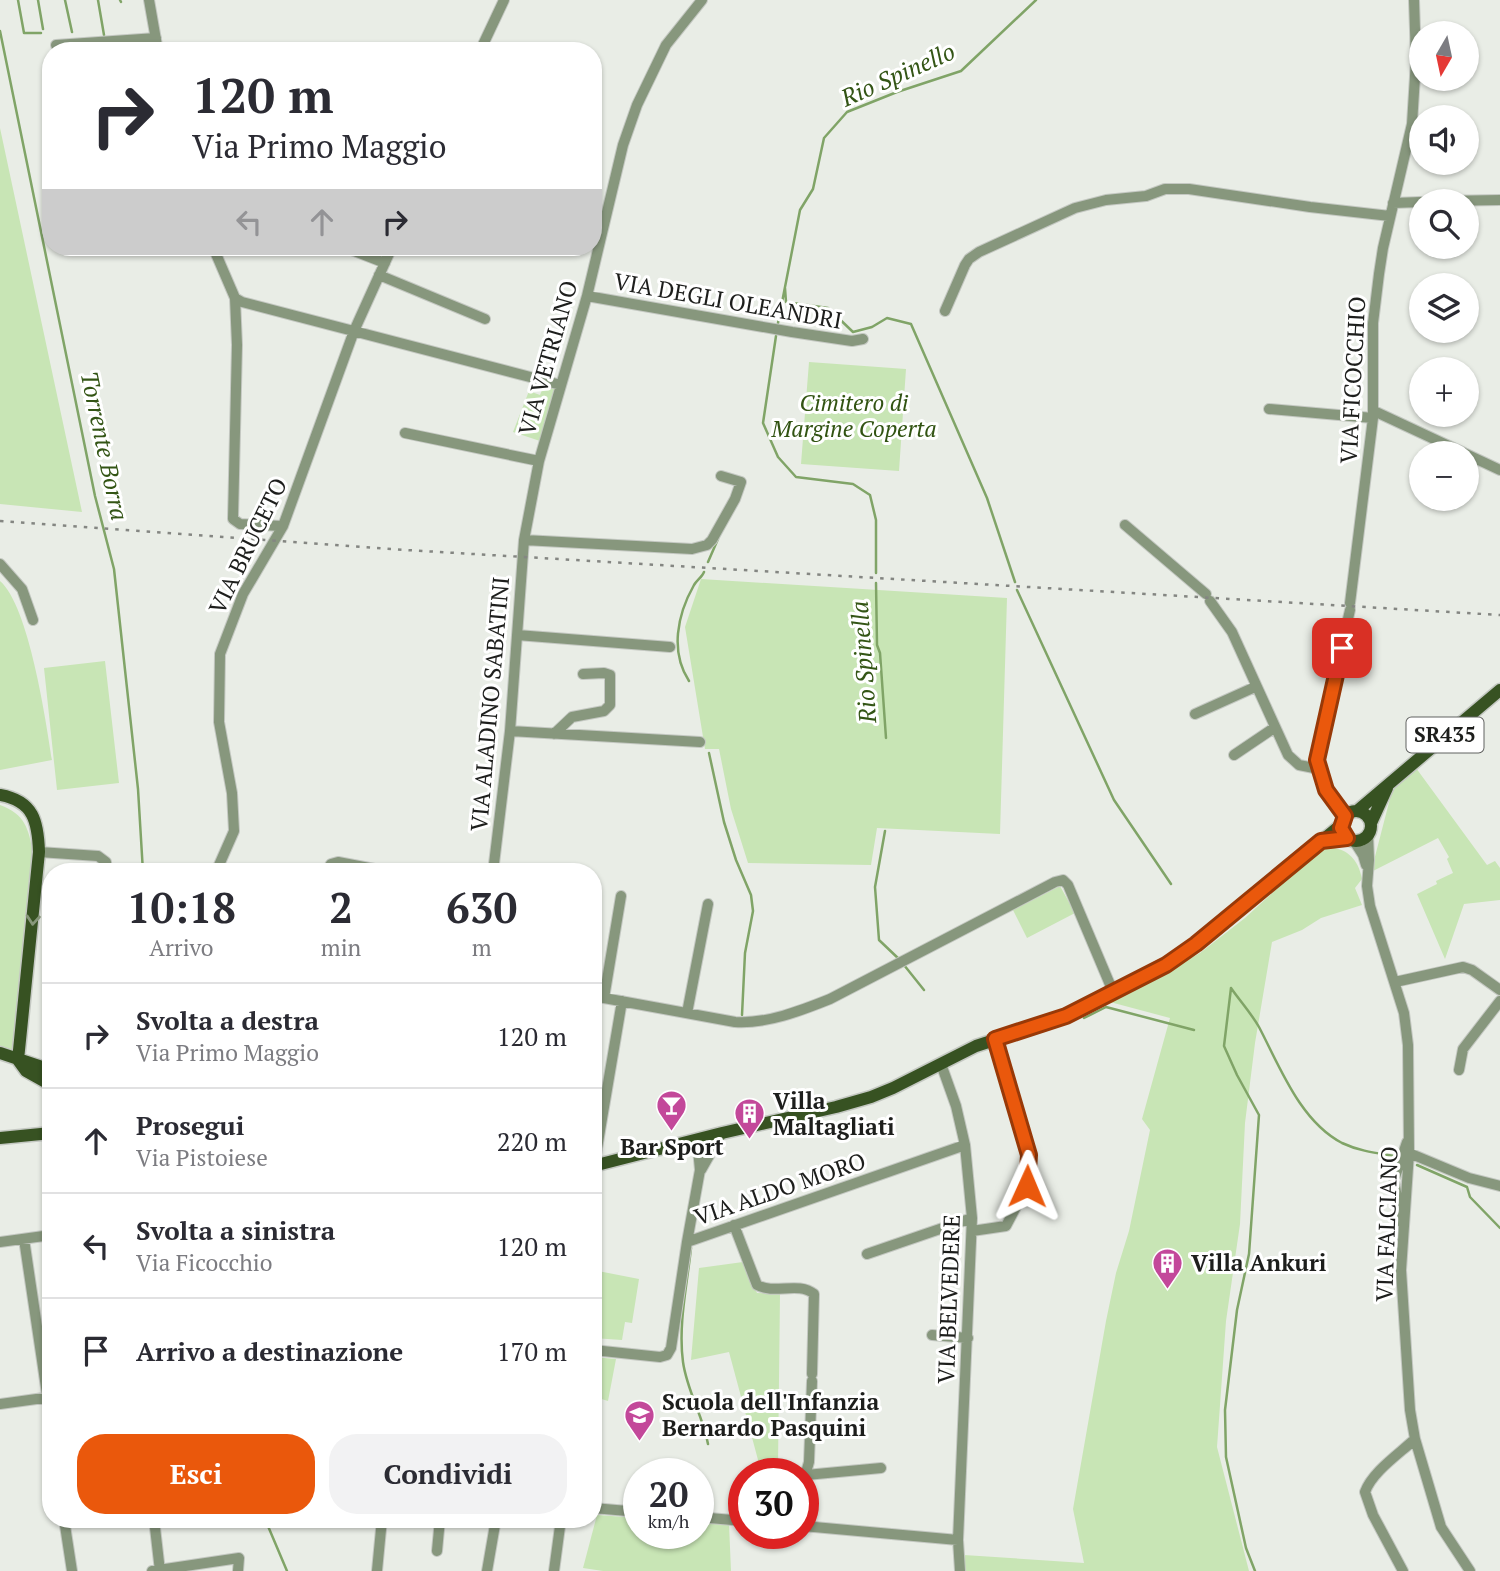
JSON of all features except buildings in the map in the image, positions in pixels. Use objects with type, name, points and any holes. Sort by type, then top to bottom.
[{"type":"main road","name":"SR435","points":[[602,1164],[871,1097],[966,1051],[1066,1016],[1114,993],[1186,952],[1500,690]]},
{"type":"main road","name":"SR435","points":[[1369,829],[1391,780]]},
{"type":"main road","points":[[0,795],[17,800],[34,816],[38,834],[40,852],[18,1060],[29,1073],[42,1080]]},
{"type":"main road","points":[[1321,841],[1362,839],[1369,829],[1364,813],[1348,817],[1342,832],[1350,839]]},
{"type":"main road","points":[[0,1053],[42,1067]]},
{"type":"main road","points":[[0,1138],[42,1134]]},
{"type":"street","points":[[149,0],[157,42]]},
{"type":"street","points":[[484,42],[504,0]]},
{"type":"street","name":"VIA VETRIANO","points":[[602,233],[623,145],[637,105],[666,45],[702,0]]},
{"type":"street","name":"VIA FICOCCHIO","points":[[1348,817],[1326,790],[1319,769],[1318,751],[1350,607],[1374,414],[1373,323],[1382,247],[1412,124],[1416,41],[1414,0]]},
{"type":"street","points":[[99,42],[156,38]]},
{"type":"street","points":[[945,311],[969,259],[1074,208],[1106,200],[1146,196],[1165,189],[1189,189],[1390,216]]},
{"type":"street","points":[[1479,200],[1500,200]]},
{"type":"street","points":[[1393,203],[1409,202]]},
{"type":"street","points":[[217,256],[235,298],[237,345],[233,519],[240,524],[283,526]]},
{"type":"street","points":[[367,256],[385,263]]},
{"type":"street","name":"VIA BRUCETO","points":[[220,863],[234,831],[232,793],[219,722],[220,654],[243,594],[283,526],[354,331],[388,256]]},
{"type":"street","name":"VIA VETRIANO","points":[[524,540],[539,461],[597,256]]},
{"type":"street","points":[[380,275],[485,319]]},
{"type":"street","name":"VIA DEGLI OLEANDRI","points":[[587,296],[848,341],[863,340]]},
{"type":"street","points":[[235,298],[561,385]]},
{"type":"street","points":[[1269,409],[1374,414],[1435,441]]},
{"type":"street","points":[[405,432],[539,461]]},
{"type":"street","points":[[1479,460],[1500,470]]},
{"type":"street","points":[[524,540],[692,549],[707,545],[735,499],[741,482],[721,476]]},
{"type":"street","points":[[1125,525],[1208,598],[1230,627],[1255,687],[1291,760],[1305,767],[1319,769]]},
{"type":"street","name":"VIA ALADINO SABATINI","points":[[494,863],[510,731],[524,540]]},
{"type":"street","points":[[0,564],[22,589],[33,620]]},
{"type":"street","points":[[517,635],[670,648]]},
{"type":"street","points":[[554,734],[572,717],[604,710],[610,705],[610,675],[583,674]]},
{"type":"street","points":[[1195,714],[1255,687]]},
{"type":"street","points":[[1234,755],[1275,728]]},
{"type":"street","points":[[510,731],[700,742]]},
{"type":"street","name":"VIA FALCIANO","points":[[1367,871],[1370,860],[1369,829]]},
{"type":"street","name":"VIA FALCIANO","points":[[1350,839],[1363,855],[1370,906],[1404,1013],[1407,1037],[1409,1153],[1403,1230],[1402,1300],[1410,1410],[1415,1439],[1441,1527],[1470,1571]]},
{"type":"street","points":[[40,852],[103,858],[106,863]]},
{"type":"street","points":[[602,998],[742,1023],[783,1016],[830,999],[1063,880],[1068,885],[1114,993]]},
{"type":"street","points":[[602,979],[621,896]]},
{"type":"street","points":[[687,1013],[708,904]]},
{"type":"street","points":[[1395,982],[1463,967],[1472,970],[1500,990]]},
{"type":"street","points":[[602,1119],[622,1001]]},
{"type":"street","points":[[1459,1070],[1463,1049],[1500,1001]]},
{"type":"street","points":[[972,1231],[1006,1226],[1027,1186],[1029,1155],[995,1039]]},
{"type":"street","name":"VIA BELVEDERE","points":[[941,1064],[956,1106],[965,1145],[972,1218],[958,1540],[960,1571]]},
{"type":"street","points":[[700,1170],[722,1133]]},
{"type":"street","points":[[1403,1230],[1394,1180],[1409,1137]]},
{"type":"street","points":[[602,1351],[660,1357],[667,1355],[671,1348],[700,1170],[697,1139]]},
{"type":"street","name":"VIA ALDO MORO","points":[[687,1242],[965,1145]]},
{"type":"street","points":[[1409,1153],[1469,1178],[1500,1186]]},
{"type":"street","points":[[867,1254],[972,1218]]},
{"type":"street","points":[[734,1225],[757,1285],[767,1289],[805,1289],[814,1294],[806,1458]]},
{"type":"street","points":[[0,1242],[42,1236]]},
{"type":"street","points":[[24,1239],[42,1353]]},
{"type":"street","points":[[932,1335],[968,1338]]},
{"type":"street","points":[[0,1404],[42,1398]]},
{"type":"street","points":[[1403,1571],[1373,1515],[1364,1492],[1367,1485],[1415,1439]]},
{"type":"street","points":[[819,1477],[881,1468]]},
{"type":"street","points":[[602,1509],[623,1511]]},
{"type":"street","points":[[819,1527],[958,1540]]},
{"type":"street","points":[[65,1528],[72,1571]]},
{"type":"street","points":[[155,1528],[157,1571],[239,1558],[238,1571]]},
{"type":"street","points":[[377,1571],[381,1528]]},
{"type":"street","points":[[437,1551],[439,1528]]},
{"type":"street","points":[[487,1571],[494,1528]]},
{"type":"street","points":[[554,1571],[560,1528]]},
{"type":"green space","points":[[0,128],[82,512],[0,504]]},
{"type":"green space","name":"Cimitero di Margine Coperta","points":[[809,362],[906,369],[899,471],[801,464]]},
{"type":"green space","points":[[544,385],[555,388],[556,394],[543,442],[513,432],[529,391],[540,395]]},
{"type":"green space","points":[[701,579],[1007,598],[1000,834],[877,828],[871,865],[748,863],[731,809],[719,749],[705,749],[685,627]]},
{"type":"green space","points":[[0,581],[20,614],[28,638],[41,693],[52,760],[0,770]]},
{"type":"green space","points":[[105,661],[119,783],[57,790],[44,668]]},
{"type":"green space","points":[[1416,768],[1487,865],[1495,861],[1500,868],[1500,900],[1464,904],[1445,959],[1417,894],[1453,873],[1447,859],[1449,857],[1438,838],[1371,872],[1393,787]]},
{"type":"green space","points":[[0,805],[20,818],[30,837],[33,854],[15,1052],[0,1046]]},
{"type":"green space","name":"Villa Ankuri","points":[[1334,848],[1350,855],[1359,868],[1362,879],[1355,888],[1362,905],[1321,918],[1302,930],[1272,942],[1245,1123],[1240,1224],[1226,1321],[1217,1447],[1249,1571],[963,1571],[964,1555],[1084,1563],[1073,1509],[1106,1321],[1116,1273],[1129,1231],[1150,1130],[1142,1119],[1170,1018],[1110,1002],[1200,953],[1245,918],[1320,849]]},
{"type":"green space","points":[[1060,886],[1075,913],[1027,938],[1013,910]]},
{"type":"green space","points":[[743,1262],[757,1293],[780,1294],[778,1458],[758,1458],[729,1352],[691,1360],[699,1268]]},
{"type":"green space","points":[[602,1272],[639,1279],[632,1323],[625,1322],[622,1340],[602,1339]]},
{"type":"green space","points":[[602,1358],[616,1359],[608,1401],[602,1399]]},
{"type":"green space","points":[[602,1515],[623,1517],[623,1549],[714,1549],[714,1523],[728,1524],[731,1571],[603,1571],[583,1568],[594,1528],[602,1528]]},
{"type":"waterway","points":[[18,0],[24,33],[41,33]]},
{"type":"waterway","points":[[38,0],[43,29]]},
{"type":"waterway","points":[[65,0],[72,32]]},
{"type":"waterway","points":[[98,0],[104,35]]},
{"type":"waterway","name":"Rio Spinello","points":[[778,323],[800,210],[813,189],[824,138],[847,112],[961,71],[1036,0]]},
{"type":"waterway","name":"Torrente Borra","points":[[0,31],[42,237]]},
{"type":"waterway","name":"Torrente Borra","points":[[46,256],[95,496],[114,569],[138,789],[142,863]]},
{"type":"waterway","points":[[785,288],[786,302],[828,308],[853,332],[872,327],[887,318],[911,324],[987,498],[1015,582]]},
{"type":"waterway","name":"Rio Spinella","points":[[776,336],[763,423],[778,457],[796,477],[853,484],[870,495],[876,520],[876,573]]},
{"type":"waterway","points":[[708,562],[718,539]]},
{"type":"waterway","points":[[689,681],[679,658],[678,633],[688,597],[704,572]]},
{"type":"waterway","name":"Rio Spinella","points":[[876,583],[877,645],[880,653],[886,738]]},
{"type":"waterway","points":[[1017,590],[1114,800],[1171,884]]},
{"type":"waterway","points":[[709,753],[724,822],[751,895],[753,911],[745,953],[742,1015]]},
{"type":"waterway","name":"Rio Spinella","points":[[885,831],[875,887],[879,940],[900,960]]},
{"type":"waterway","name":"Rio Spinella","points":[[904,965],[924,990]]},
{"type":"waterway","points":[[1231,988],[1224,1046],[1259,1115],[1249,1254],[1237,1310],[1225,1410],[1226,1457],[1246,1548],[1255,1571]]},
{"type":"waterway","points":[[1231,988],[1256,1022],[1283,1075],[1314,1121],[1342,1143],[1361,1150],[1394,1156]]},
{"type":"waterway","points":[[1084,1018],[1106,1007],[1194,1030]]},
{"type":"waterway","points":[[1417,1165],[1467,1187],[1470,1197],[1500,1228]]},
{"type":"waterway","points":[[691,1248],[682,1319],[683,1362],[708,1444]]},
{"type":"waterway","name":"Torrente Borra","points":[[269,1528],[287,1571]]},
{"type":"railway","points":[[0,521],[406,550],[1500,615]]},
{"type":"place","name":"Bar Sport","points":[[672,1133]]},
{"type":"place","name":"Villa Maltagliati","points":[[750,1141]]},
{"type":"place","name":"Villa Ankuri","points":[[1168,1290]]},
{"type":"place","name":"Scuola dell'Infanzia Bernardo Pasquini","points":[[639,1442]]},
{"type":"route","points":[[1027,1186],[1029,1155],[995,1039],[1066,1016],[1153,973],[1186,952],[1321,841],[1347,838],[1341,828],[1345,816],[1326,790],[1317,760],[1342,648]]}]
